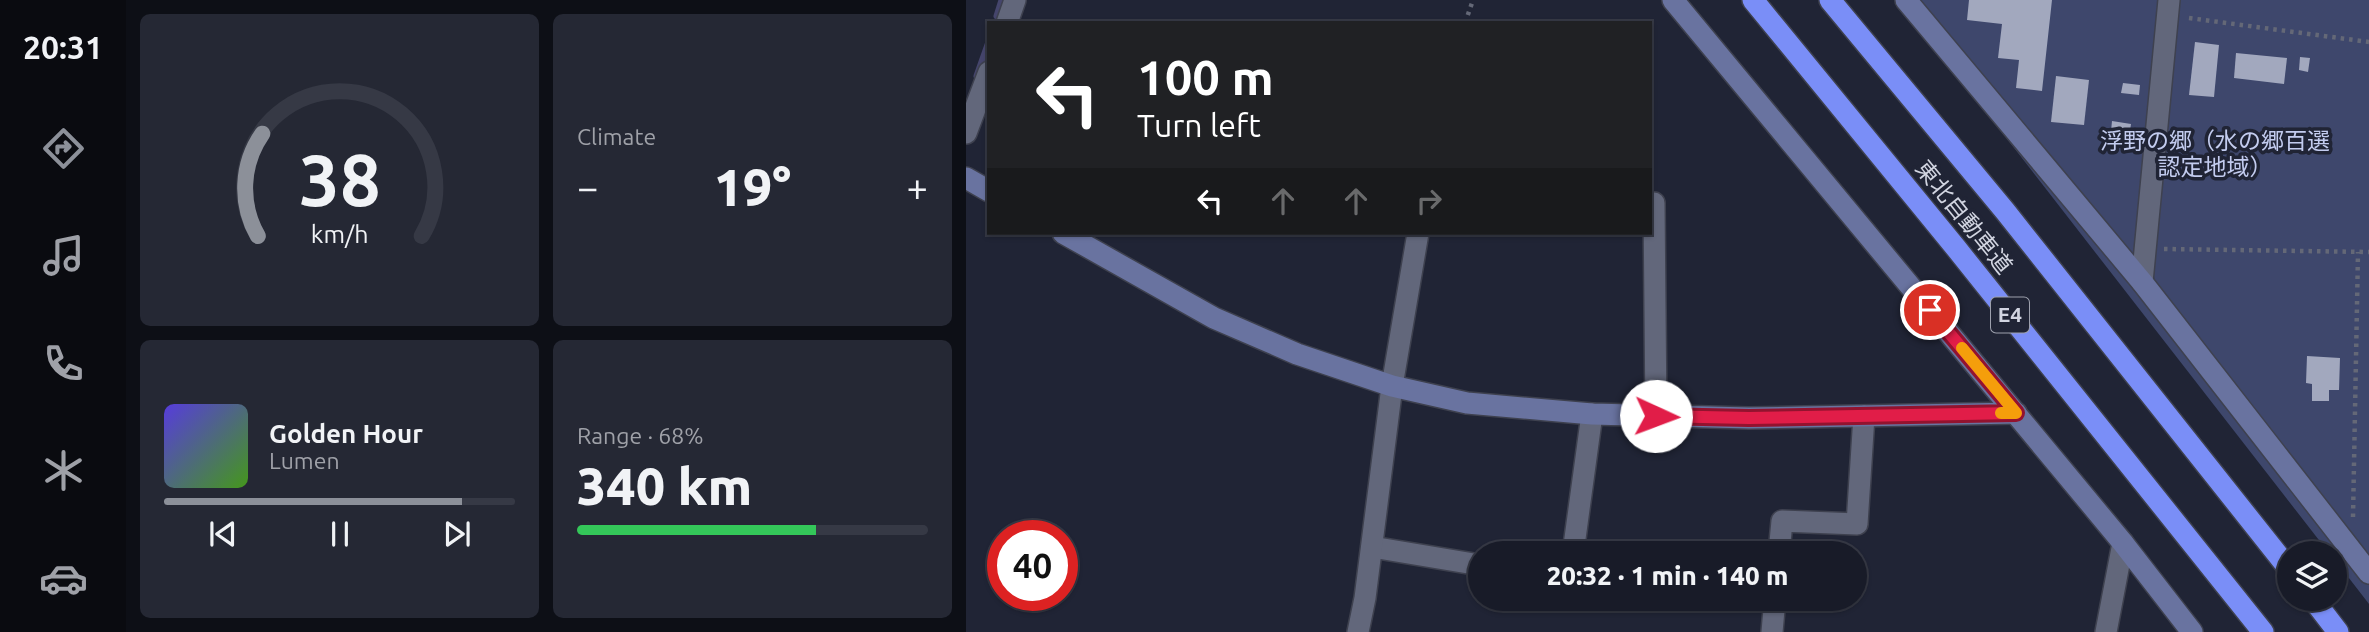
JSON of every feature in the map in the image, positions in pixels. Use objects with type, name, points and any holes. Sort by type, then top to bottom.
[{"type":"highway","name":"東北自動車道","points":[[1753,0],[1982,280],[2263,632]]},
{"type":"highway","name":"東北自動車道","points":[[1830,0],[2005,211],[2277,554]]},
{"type":"highway","points":[[2322,611],[2338,632]]},
{"type":"street","points":[[1008,21],[1014,0]]},
{"type":"street","points":[[1673,0],[2123,542],[2192,632]]},
{"type":"street","points":[[1906,0],[2143,282],[2369,573]]},
{"type":"street","points":[[2143,282],[2168,8]]},
{"type":"street","points":[[966,134],[987,77]]},
{"type":"street","points":[[966,178],[987,190]]},
{"type":"street","points":[[1652,203],[1656,416]]},
{"type":"street","points":[[1067,235],[1214,318],[1297,354],[1392,386],[1467,403],[1592,415],[1749,418],[2016,413]]},
{"type":"street","points":[[1363,631],[1392,386],[1418,235]]},
{"type":"street","points":[[1575,541],[1592,415]]},
{"type":"street","points":[[1781,541],[1783,522],[1857,524],[1864,416]]},
{"type":"street","points":[[2106,632],[2123,542]]},
{"type":"street","points":[[1372,547],[1468,563]]},
{"type":"street","points":[[1772,632],[1774,611]]},
{"type":"path","points":[[1466,21],[1473,0]]},
{"type":"path","points":[[2168,8],[2369,42]]},
{"type":"path","points":[[2146,249],[2369,252]]},
{"type":"path","points":[[2353,553],[2358,252]]},
{"type":"green space","name":"浮野の郷（水の郷百選 認定地域）","points":[[1899,0],[2369,0],[2369,604],[2347,576],[2347,541],[2320,541]]},
{"type":"building","points":[[1969,0],[2052,0],[2042,91],[2016,88],[2019,60],[1998,58],[2002,24],[1967,20]]},
{"type":"building","points":[[2195,42],[2219,45],[2214,97],[2189,95]]},
{"type":"building","points":[[2236,53],[2287,58],[2284,84],[2234,78]]},
{"type":"building","points":[[2300,57],[2310,58],[2308,72],[2299,70]]},
{"type":"building","points":[[2056,76],[2089,80],[2084,125],[2051,122]]},
{"type":"building","points":[[2123,83],[2140,85],[2139,95],[2121,93]]},
{"type":"building","points":[[2112,121],[2131,124],[2128,144],[2110,142]]},
{"type":"building","points":[[2307,356],[2340,358],[2339,390],[2329,390],[2329,401],[2312,401],[2312,384],[2306,383]]},
{"type":"waterway","points":[[997,16],[1002,0]]},
{"type":"waterway","points":[[977,76],[987,48]]},
{"type":"slow traffic","points":[[1962,348],[2016,413],[2001,413]]},
{"type":"route","points":[[1656,416],[1749,418],[2016,413],[1930,310]]}]
